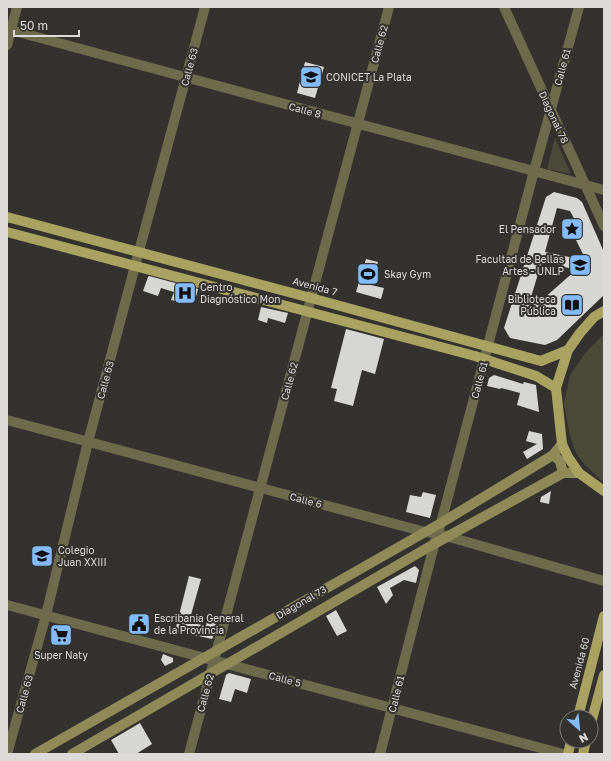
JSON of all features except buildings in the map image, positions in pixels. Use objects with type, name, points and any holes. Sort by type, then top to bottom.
[{"type":"main road","name":"Avenida 7","points":[[7,217],[541,361],[568,350]]},
{"type":"main road","points":[[7,232],[485,359],[536,376],[556,388]]},
{"type":"main road","points":[[604,311],[594,317],[568,350],[556,388],[562,444],[568,457],[579,473],[604,491]]},
{"type":"main road","name":"Diagonal 73","points":[[35,754],[203,657],[441,523],[553,455],[562,444]]},
{"type":"main road","points":[[553,455],[560,461],[563,473]]},
{"type":"main road","name":"Diagonal 73","points":[[72,754],[434,544],[563,473],[579,473]]},
{"type":"main road","name":"Avenida 60","points":[[580,709],[604,616]]},
{"type":"main road","points":[[595,709],[604,675]]},
{"type":"street","points":[[7,45],[9,30],[17,7]]},
{"type":"street","name":"Calle 63","points":[[7,754],[46,615],[88,442],[205,7]]},
{"type":"street","name":"Calle 62","points":[[189,754],[389,7]]},
{"type":"street","name":"Diagonal 78","points":[[504,7],[604,226]]},
{"type":"street","name":"Calle 61","points":[[380,754],[434,544],[485,359],[550,109],[579,7]]},
{"type":"street","name":"Calle 8","points":[[9,30],[604,190]]},
{"type":"street","name":"Calle 6","points":[[7,420],[437,534],[604,581]]},
{"type":"street","name":"Calle 5","points":[[7,604],[563,754]]},
{"type":"shaded area","points":[[555,138],[571,174],[547,169]]},
{"type":"shaded area","points":[[604,334],[604,483],[585,465],[576,453],[570,436],[564,404],[570,375],[586,352]]},
{"type":"place","name":"CONICET La Plata","points":[[311,77]]},
{"type":"place","name":"El Pensador","points":[[572,229]]},
{"type":"place","name":"Facultad de Bellas Artes - UNLP","points":[[580,265]]},
{"type":"place","name":"Skay Gym","points":[[368,274]]},
{"type":"place","name":"Centro Diagnóstico Mon","points":[[185,293]]},
{"type":"place","name":"Biblioteca Pública","points":[[572,305]]},
{"type":"place","name":"Colegio Juan XXIII","points":[[42,556]]},
{"type":"place","name":"Escribania General de la Provincia","points":[[139,624]]},
{"type":"place","name":"Super Naty","points":[[61,635]]}]
